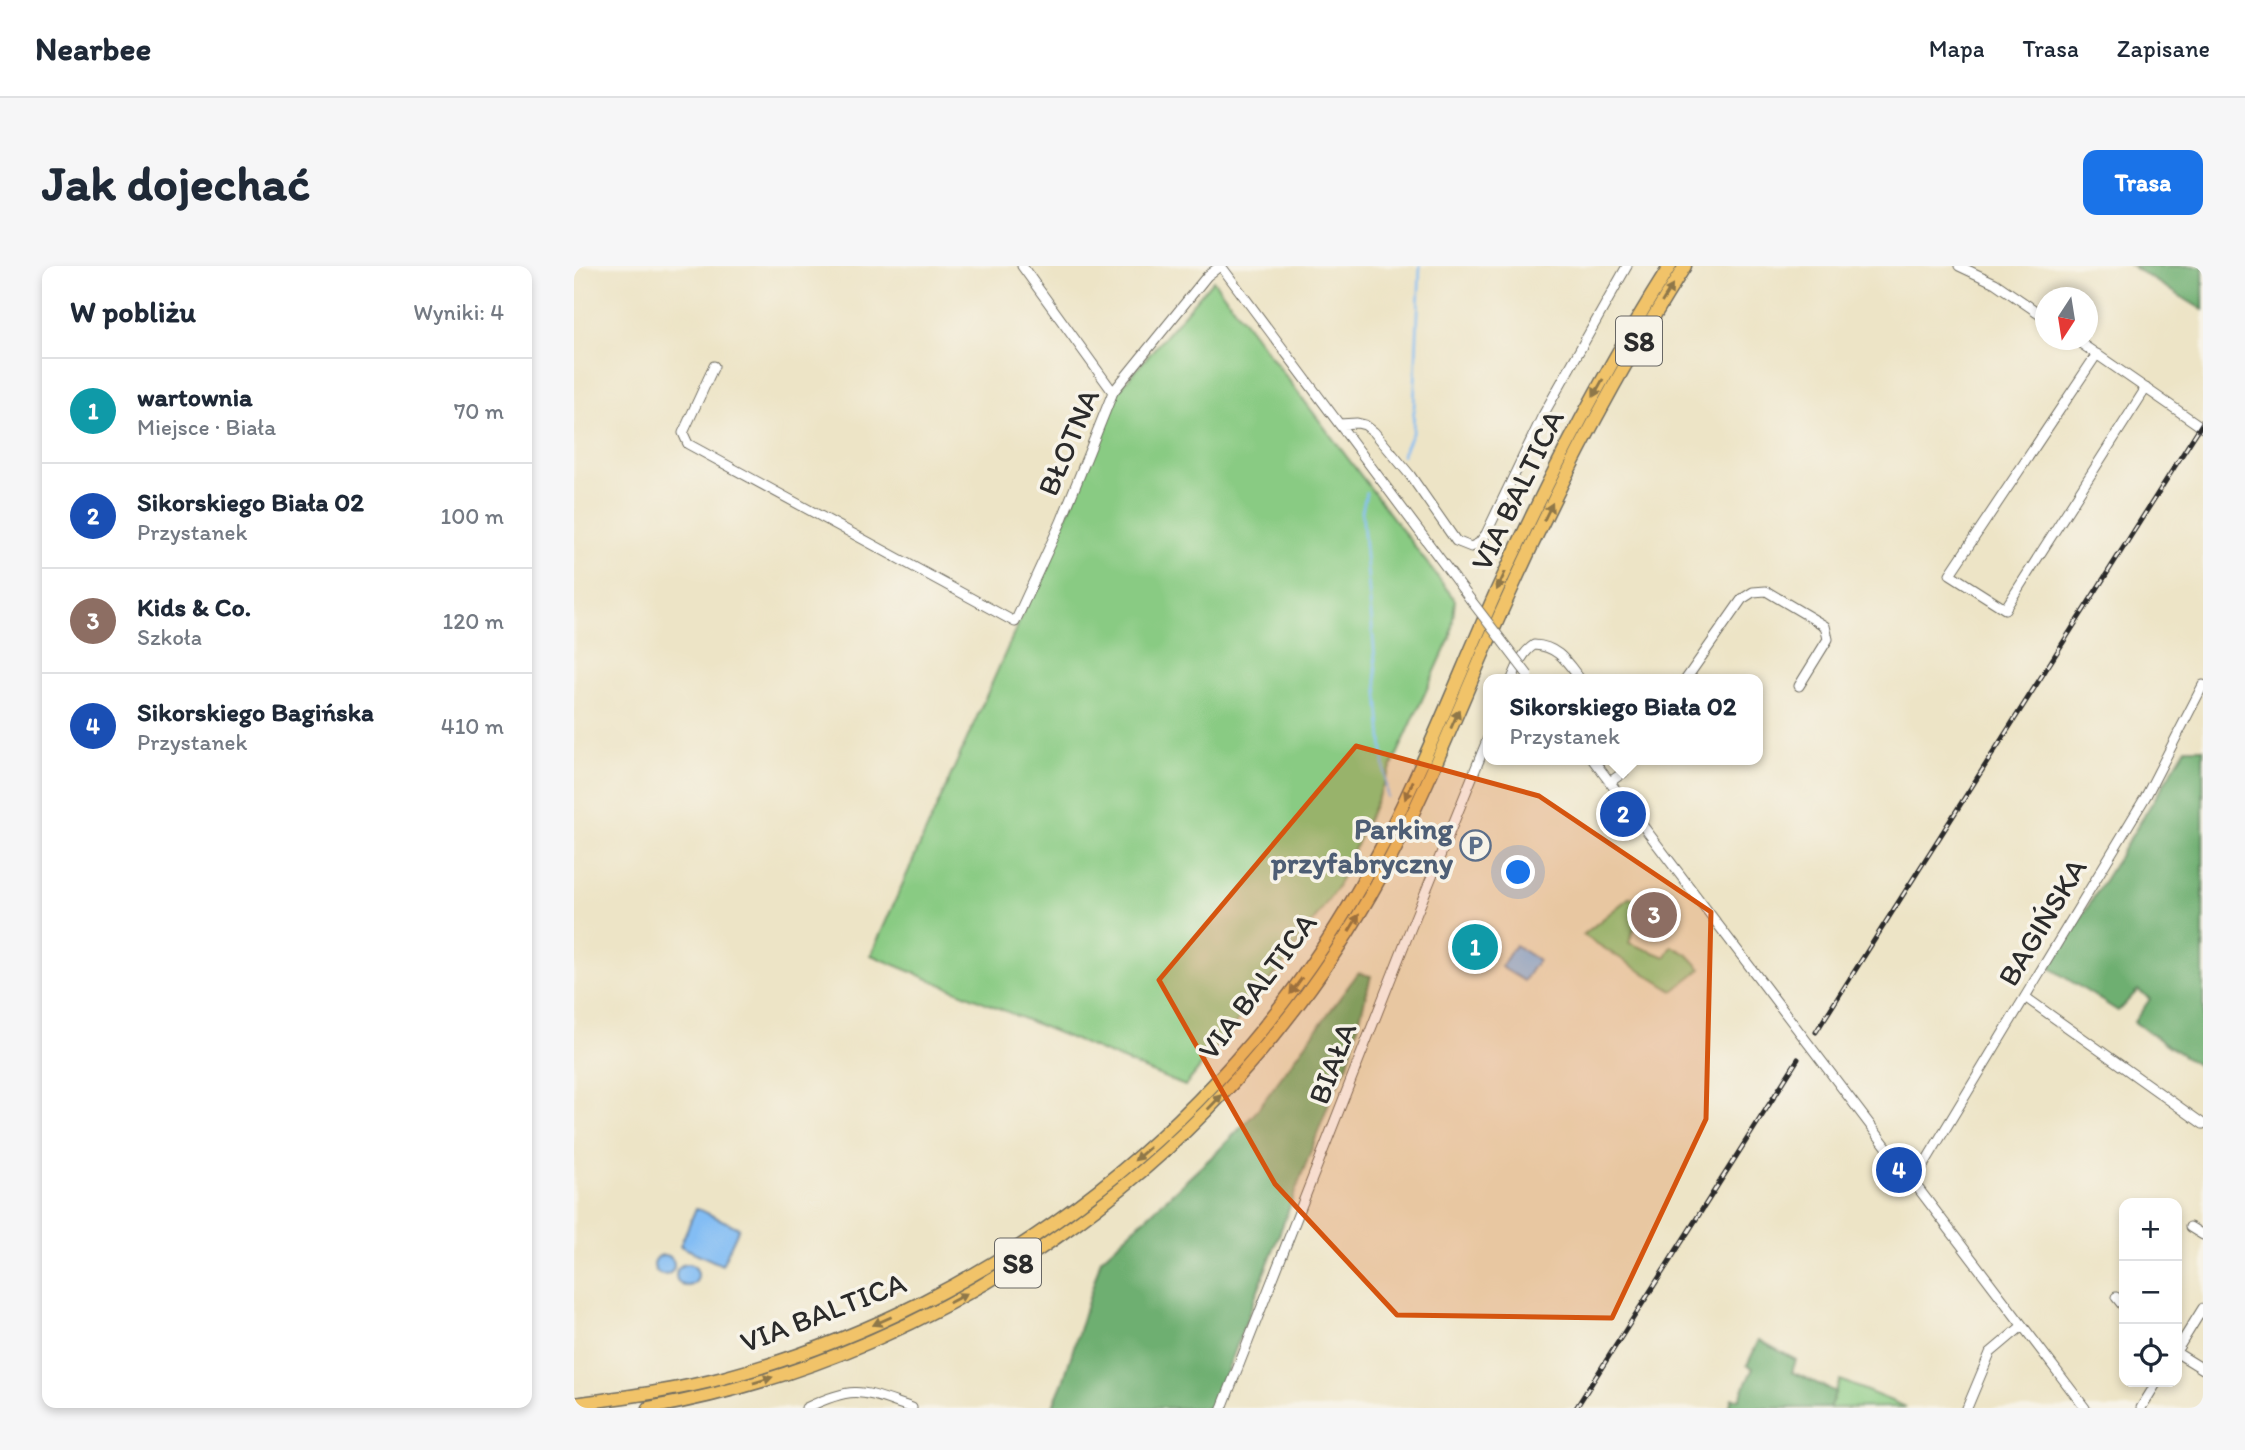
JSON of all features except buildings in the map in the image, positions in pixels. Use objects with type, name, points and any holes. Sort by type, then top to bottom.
[{"type":"highway","name":"VIA BALTICA","points":[[574,1404],[678,1389],[761,1367],[823,1346],[913,1307],[977,1273],[1071,1212],[1149,1148],[1203,1096],[1276,1013],[1312,964],[1357,893],[1402,805],[1496,592],[1556,465],[1618,352],[1670,266]]},
{"type":"highway","name":"VIA BALTICA","points":[[649,1408],[726,1391],[823,1360],[897,1329],[975,1289],[1055,1239],[1121,1189],[1172,1145],[1232,1085],[1303,998],[1340,946],[1372,892],[1420,797],[1508,597],[1568,471],[1629,358],[1685,266]]},
{"type":"street","points":[[1022,266],[1113,391]]},
{"type":"street","points":[[1220,266],[1527,674]]},
{"type":"street","name":"BŁOTNA","points":[[714,366],[683,433],[688,444],[1015,622],[1061,522],[1113,391],[1207,276],[1220,266]]},
{"type":"street","points":[[1339,424],[1357,423],[1374,432],[1410,475],[1456,541],[1471,547],[1479,543],[1486,534],[1542,417],[1628,266]]},
{"type":"street","points":[[1959,266],[1996,283],[2035,310]]},
{"type":"street","points":[[2090,350],[2203,428]]},
{"type":"street","points":[[2096,354],[1950,574],[2005,609],[2146,388]]},
{"type":"street","points":[[1690,674],[1742,599],[1754,592],[1766,591],[1825,626],[1828,633],[1828,639],[1799,687]]},
{"type":"street","points":[[1514,674],[1520,659],[1535,645],[1553,648],[1576,674]]},
{"type":"street","name":"BAGIŃSKA","points":[[1914,1181],[2146,796],[2203,685]]},
{"type":"street","name":"BIAŁA","points":[[1222,1408],[1483,750]]},
{"type":"street","points":[[1597,765],[2085,1408]]},
{"type":"street","points":[[1610,782],[1623,772],[1626,765]]},
{"type":"street","points":[[2025,997],[2203,1124]]},
{"type":"street","points":[[2190,1227],[2203,1235]]},
{"type":"street","points":[[2116,1297],[2119,1301]]},
{"type":"street","points":[[2182,1343],[2203,1308]]},
{"type":"street","points":[[1967,1408],[1990,1353],[2022,1326]]},
{"type":"street","points":[[2182,1354],[2203,1369]]},
{"type":"street","points":[[2141,1408],[2154,1387]]},
{"type":"street","points":[[806,1408],[850,1391],[871,1394],[912,1408]]},
{"type":"highlighted area","points":[[1356,746],[1539,796],[1711,912],[1706,1119],[1612,1318],[1397,1315],[1275,1184],[1159,980]]},
{"type":"green space","points":[[2131,266],[2203,266],[2203,310]]},
{"type":"green space","points":[[1213,280],[1455,600],[1451,636],[1336,889],[1283,965],[1185,1086],[871,955],[1072,503],[1117,392]]},
{"type":"green space","points":[[2186,748],[2203,748],[2203,1069],[2134,1022],[2150,999],[2138,990],[2118,1011],[2050,968]]},
{"type":"green space","points":[[1630,897],[1643,903],[1629,943],[1666,957],[1672,946],[1687,954],[1701,969],[1673,991],[1583,935]]},
{"type":"green space","points":[[1358,973],[1371,976],[1348,1064],[1333,1093],[1213,1408],[1052,1408],[1063,1382],[1101,1259],[1217,1152],[1254,1114]]},
{"type":"green space","points":[[1759,1340],[1796,1360],[1792,1372],[1836,1392],[1829,1408],[1729,1408],[1732,1398],[1739,1399],[1753,1368],[1747,1365]]},
{"type":"green space","points":[[1840,1380],[1906,1407],[1828,1408]]},
{"type":"water","points":[[1515,945],[1538,960],[1524,981],[1501,967]]},
{"type":"water","points":[[696,1208],[739,1228],[722,1265],[680,1246]]},
{"type":"water","points":[[660,1255],[668,1255],[674,1265],[668,1275],[660,1275],[654,1269],[654,1261]]},
{"type":"water","points":[[687,1264],[695,1267],[698,1275],[695,1283],[687,1286],[679,1283],[676,1275],[679,1267]]},
{"type":"waterway","points":[[1402,455],[1413,431],[1420,266]]},
{"type":"waterway","points":[[1366,493],[1362,511],[1387,797]]},
{"type":"railway","points":[[1816,1032],[2203,422]]},
{"type":"railway","points":[[1576,1408],[1798,1059]]},
{"type":"place","name":"Sikorskiego Biała 02","points":[[1623,814]]},
{"type":"place","name":"Parking przyfabryczny","points":[[1476,845]]},
{"type":"place","name":"Kids & Co.","points":[[1654,915]]},
{"type":"place","name":"wartownia","points":[[1475,947]]},
{"type":"place","name":"Sikorskiego Bagińska","points":[[1899,1170]]}]
